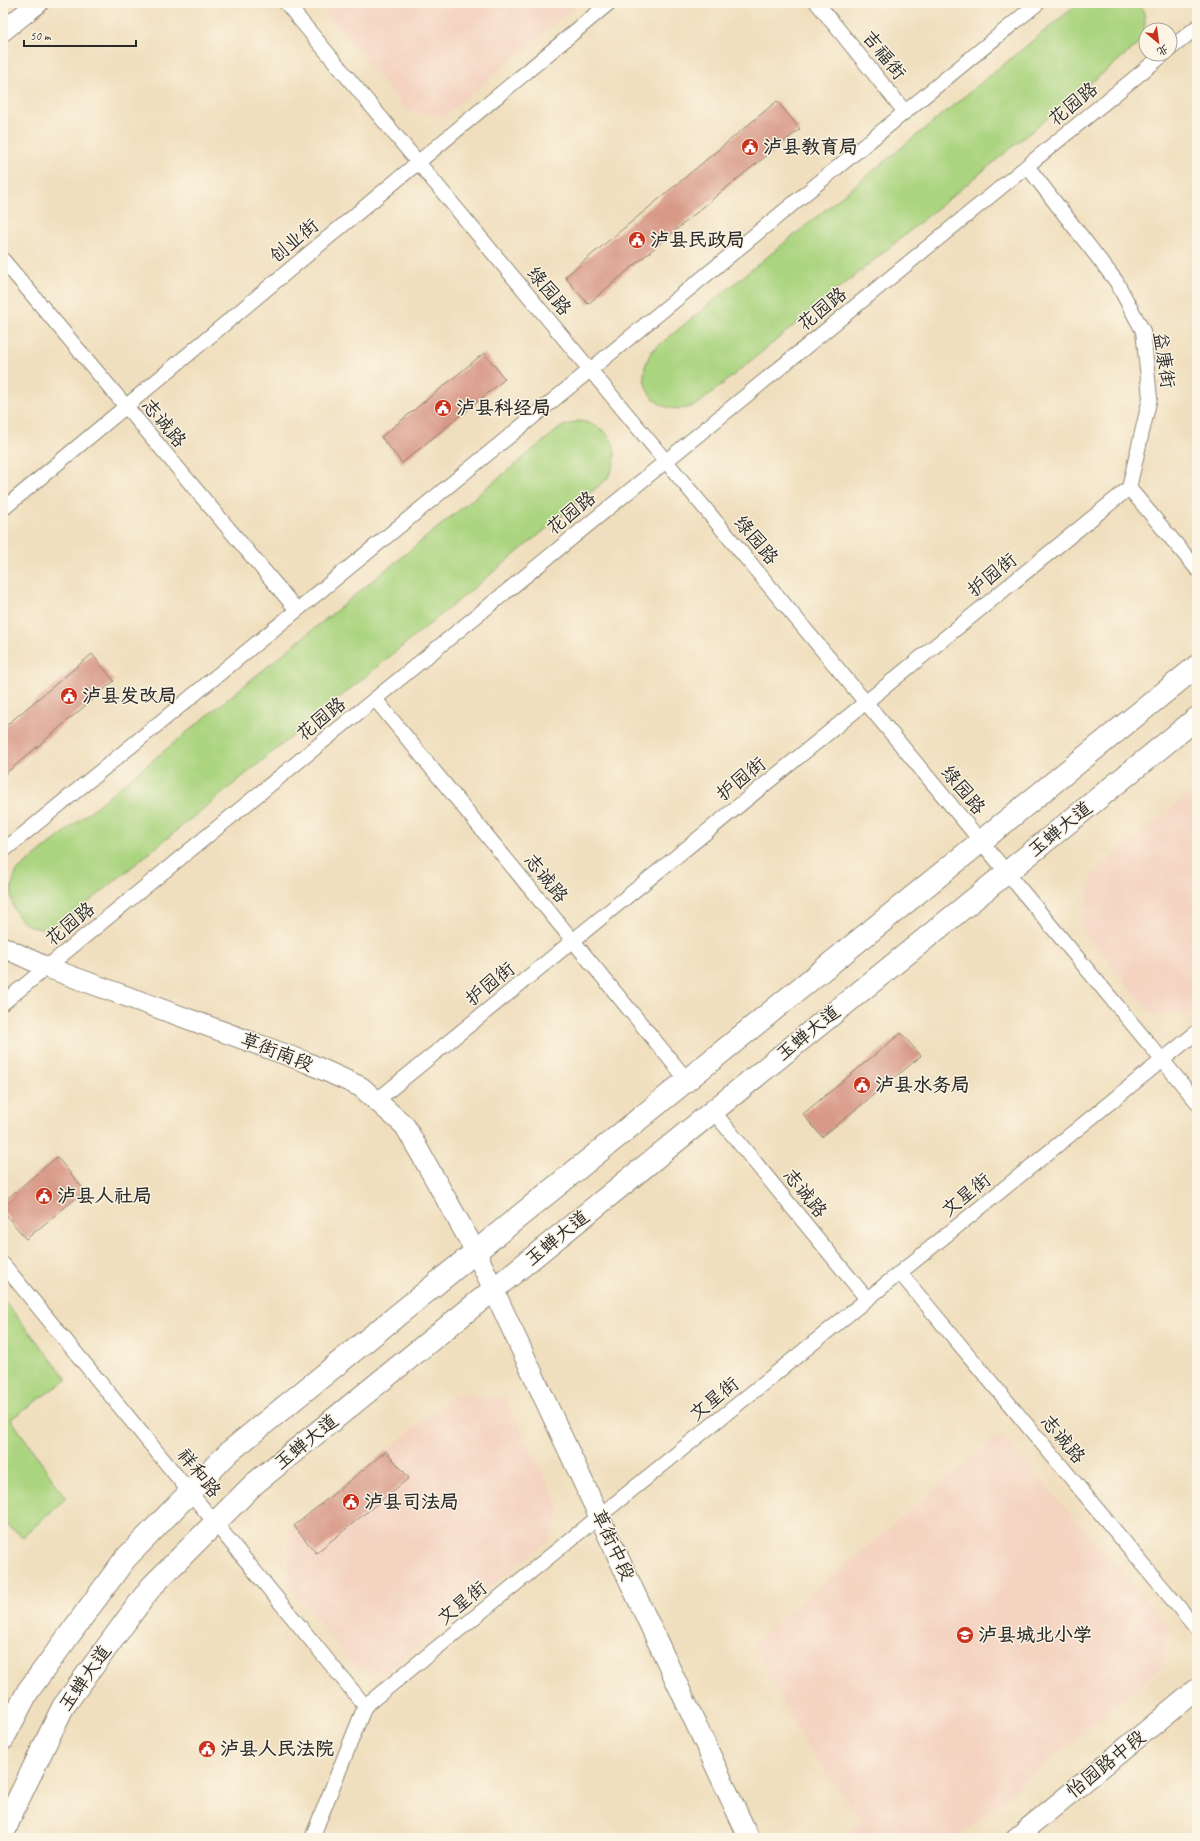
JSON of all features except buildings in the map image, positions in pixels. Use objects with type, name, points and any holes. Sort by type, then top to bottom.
[{"type":"main road","points":[[3,31],[38,3]]},
{"type":"main road","name":"玉蝉大道","points":[[3,1739],[28,1691],[125,1559],[229,1452],[1197,666]]},
{"type":"main road","name":"玉蝉大道","points":[[3,1834],[63,1707],[151,1587],[254,1484],[1197,718]]},
{"type":"main road","name":"草街南段","points":[[3,947],[46,967],[306,1062],[361,1087],[405,1126],[476,1252]]},
{"type":"main road","name":"草街中段","points":[[476,1252],[749,1838]]},
{"type":"main road","name":"怡园路中段","points":[[1016,1838],[1197,1689]]},
{"type":"street","name":"绿园路","points":[[286,3],[1197,1102]]},
{"type":"street","name":"创业街","points":[[3,509],[609,3]]},
{"type":"street","name":"吉福街","points":[[817,3],[905,112]]},
{"type":"street","points":[[3,851],[1038,3]]},
{"type":"street","points":[[1178,42],[1197,27]]},
{"type":"street","name":"花园路","points":[[3,1003],[1154,62]]},
{"type":"street","name":"益康街","points":[[1027,166],[1116,281],[1143,331],[1150,398],[1129,488]]},
{"type":"street","name":"志诚路","points":[[3,260],[297,610]]},
{"type":"street","points":[[1129,488],[1197,569]]},
{"type":"street","name":"护园街","points":[[376,1101],[1129,488]]},
{"type":"street","name":"志诚路","points":[[375,699],[688,1080]]},
{"type":"street","name":"文星街","points":[[312,1838],[365,1706],[1197,1032]]},
{"type":"street","name":"志诚路","points":[[713,1111],[867,1299]]},
{"type":"street","name":"祥和路","points":[[3,1264],[365,1706]]},
{"type":"street","name":"志诚路","points":[[900,1273],[1197,1629]]},
{"type":"shaded area","points":[[318,3],[579,3],[445,116],[408,112]]},
{"type":"shaded area","points":[[1197,788],[1197,1011],[1192,1015],[1150,1013],[1081,928],[1093,873]]},
{"type":"shaded area","points":[[454,1395],[504,1398],[561,1508],[550,1539],[385,1672],[356,1668],[288,1584],[289,1530]]},
{"type":"shaded area","name":"泸县城北小学","points":[[1001,1434],[1168,1626],[1164,1665],[957,1838],[842,1838],[862,1822],[802,1740],[753,1643]]},
{"type":"green space","points":[[1079,3],[1140,3],[1143,9],[1145,22],[1138,22],[1138,43],[1136,46],[698,404],[684,408],[671,408],[660,404],[652,397],[646,387],[644,376],[646,363],[653,350]]},
{"type":"green space","points":[[578,421],[589,423],[599,428],[607,434],[612,442],[615,450],[615,460],[612,470],[606,480],[62,924],[48,928],[37,928],[27,924],[19,917],[14,907],[12,896],[12,884],[17,871],[561,427]]},
{"type":"green space","points":[[3,1299],[67,1379],[11,1419],[66,1498],[23,1537],[3,1522]]},
{"type":"place","name":"泸县教育局","points":[[750,147]]},
{"type":"place","name":"泸县民政局","points":[[637,240]]},
{"type":"place","name":"泸县科经局","points":[[443,408]]},
{"type":"place","name":"泸县发改局","points":[[69,696]]},
{"type":"place","name":"泸县水务局","points":[[862,1085]]},
{"type":"place","name":"泸县人社局","points":[[44,1196]]},
{"type":"place","name":"泸县司法局","points":[[351,1502]]},
{"type":"place","name":"泸县城北小学","points":[[965,1635]]},
{"type":"place","name":"泸县人民法院","points":[[207,1749]]}]
